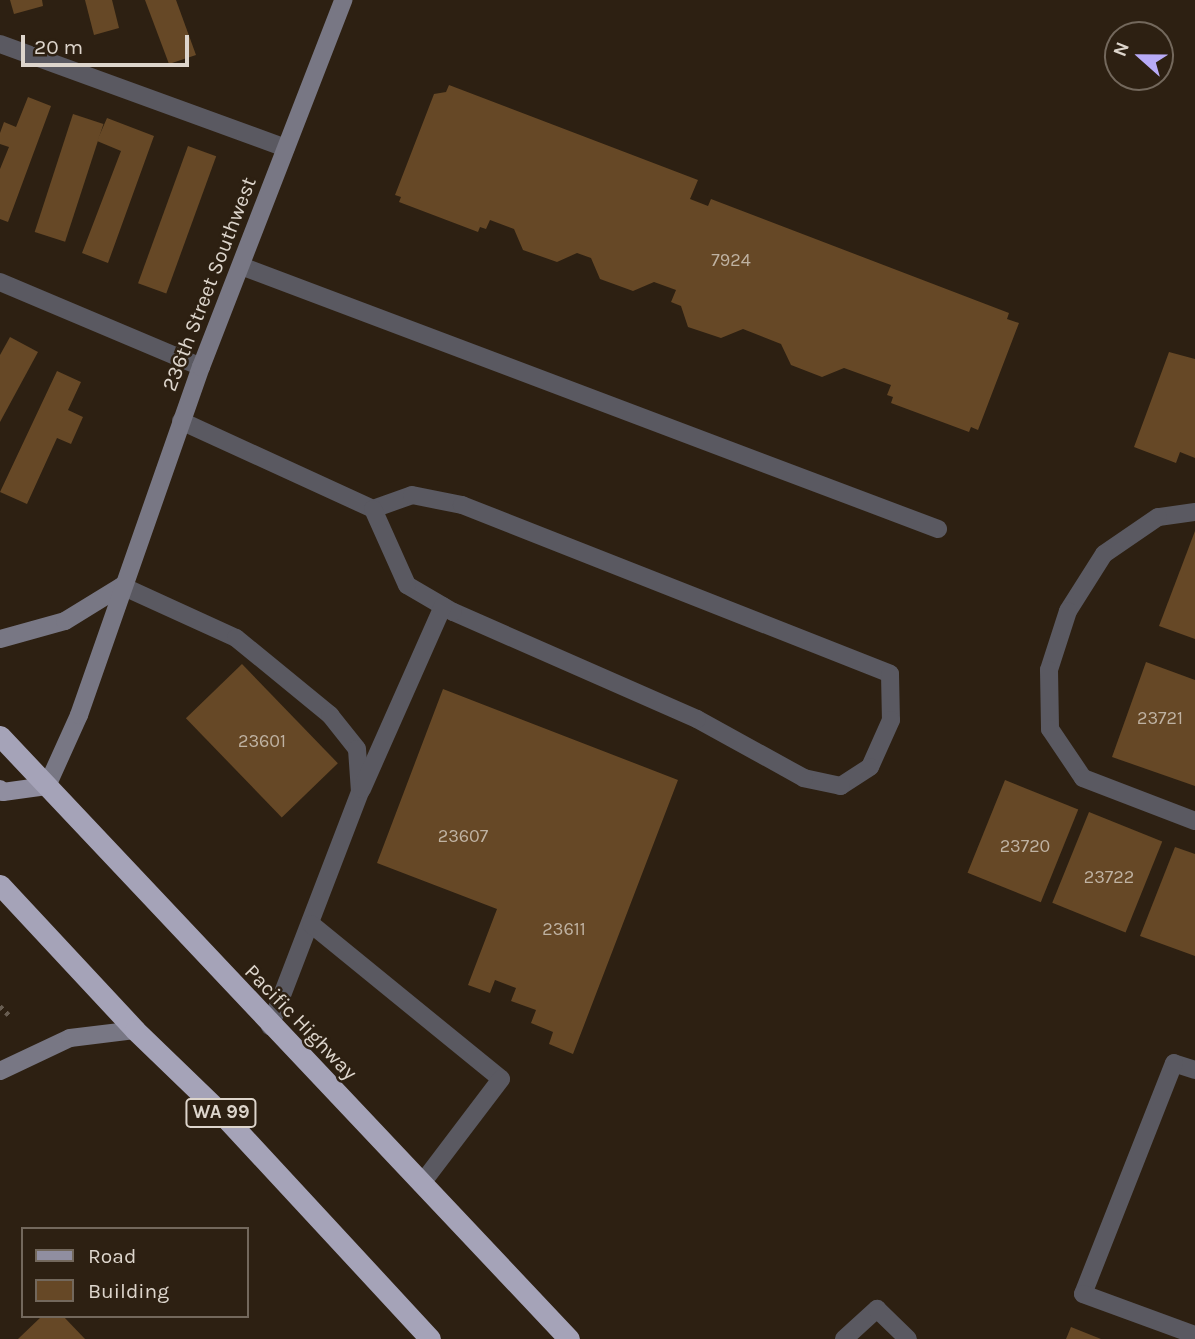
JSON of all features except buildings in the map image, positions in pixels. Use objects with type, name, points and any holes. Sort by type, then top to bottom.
[{"type":"highway","name":"Pacific Highway","points":[[0,736],[270,1026],[569,1339]]},
{"type":"highway","name":"WA 99","points":[[0,885],[135,1030],[222,1114],[430,1339]]},
{"type":"main road","points":[[0,789],[4,792],[47,786]]},
{"type":"street","name":"236th Street Southwest","points":[[47,786],[79,715],[201,367],[344,0]]},
{"type":"street","points":[[0,44],[286,148]]},
{"type":"street","points":[[241,266],[938,529]]},
{"type":"street","points":[[0,282],[201,367]]},
{"type":"street","points":[[181,421],[373,509],[407,585],[443,606],[697,719],[804,778],[841,786],[870,767],[891,720],[890,674],[462,505],[412,495],[373,509]]},
{"type":"street","points":[[1195,512],[1158,517],[1104,554],[1068,611],[1049,682],[1049,729],[1083,778],[1195,821]]},
{"type":"street","points":[[0,639],[65,621],[122,586],[236,638],[330,715],[357,749],[360,792]]},
{"type":"street","points":[[270,1026],[360,792],[443,606]]},
{"type":"street","points":[[311,924],[501,1079],[422,1183]]},
{"type":"street","points":[[0,1071],[70,1038],[135,1030]]},
{"type":"street","points":[[1195,1070],[1174,1063],[1083,1294],[1195,1335]]},
{"type":"street","points":[[844,1339],[877,1309],[908,1339]]},
{"type":"path","points":[[0,1006],[11,1017]]}]
